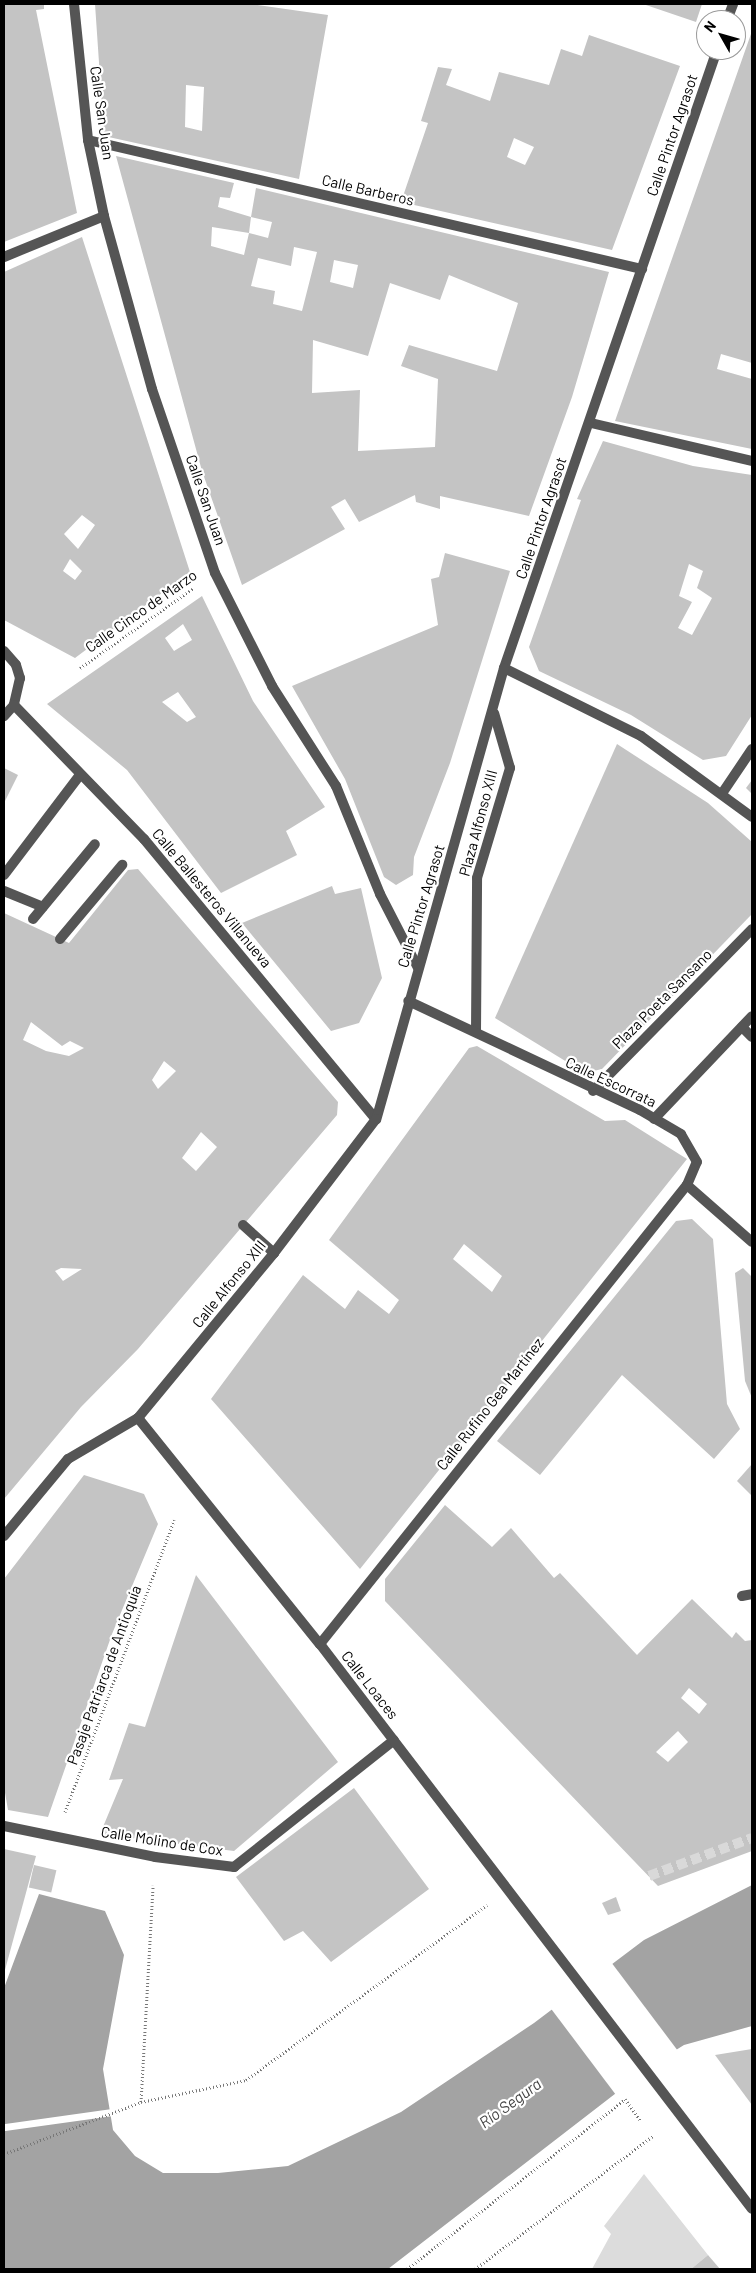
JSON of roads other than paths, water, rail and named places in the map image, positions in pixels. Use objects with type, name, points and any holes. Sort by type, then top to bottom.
[{"type":"street","name":"Calle San Juan","points":[[74,4],[88,140],[104,216],[152,389],[215,574],[272,686],[336,786],[380,894],[418,968]]},
{"type":"street","name":"Calle Pintor Agrasot","points":[[408,1001],[494,713],[504,668],[591,424],[714,60]]},
{"type":"street","name":"Calle Barberos","points":[[88,140],[642,269]]},
{"type":"street","points":[[4,257],[104,216]]},
{"type":"street","points":[[591,424],[752,461]]},
{"type":"street","points":[[4,651],[16,665],[20,678],[14,705],[4,716]]},
{"type":"street","points":[[504,668],[641,736],[723,792],[752,817]]},
{"type":"street","name":"Calle Ballesteros Villanueva","points":[[14,705],[144,839],[376,1120]]},
{"type":"street","name":"Plaza Alfonso XIII","points":[[476,1032],[477,878],[510,768],[494,713]]},
{"type":"street","points":[[723,792],[752,749]]},
{"type":"street","points":[[4,875],[80,775]]},
{"type":"street","points":[[33,919],[95,844]]},
{"type":"street","points":[[60,939],[122,864]]},
{"type":"street","points":[[4,891],[43,907]]},
{"type":"street","name":"Plaza Poeta Sansano","points":[[593,1090],[752,929]]},
{"type":"street","name":"Calle Escorrata","points":[[408,1001],[476,1032],[681,1134],[692,1148],[697,1162],[688,1185]]},
{"type":"street","name":"Calle Alfonso XIII","points":[[4,1536],[68,1459],[138,1418],[274,1252],[376,1120],[408,1001]]},
{"type":"street","points":[[654,1119],[752,1016]]},
{"type":"street","points":[[742,1027],[752,1037]]},
{"type":"street","points":[[688,1185],[752,1242]]},
{"type":"street","name":"Calle Rufino Gea Martínez","points":[[320,1644],[688,1185]]},
{"type":"street","points":[[242,1225],[274,1252]]},
{"type":"street","name":"Calle Loaces","points":[[138,1418],[320,1644],[752,2209]]},
{"type":"street","name":"Calle Molino de Cox","points":[[4,1826],[155,1857],[234,1867],[394,1740]]},
{"type":"water","name":"Río Segura","points":[[752,1885],[752,2026],[684,2045],[655,2063],[388,2269],[4,2269],[4,1988],[39,1894],[105,1911],[124,1955],[103,2069],[113,2130],[135,2156],[163,2173],[218,2173],[288,2166],[401,2112],[534,2023],[644,1940]]},
{"type":"tunnel","points":[[649,1876],[752,1838]]}]
